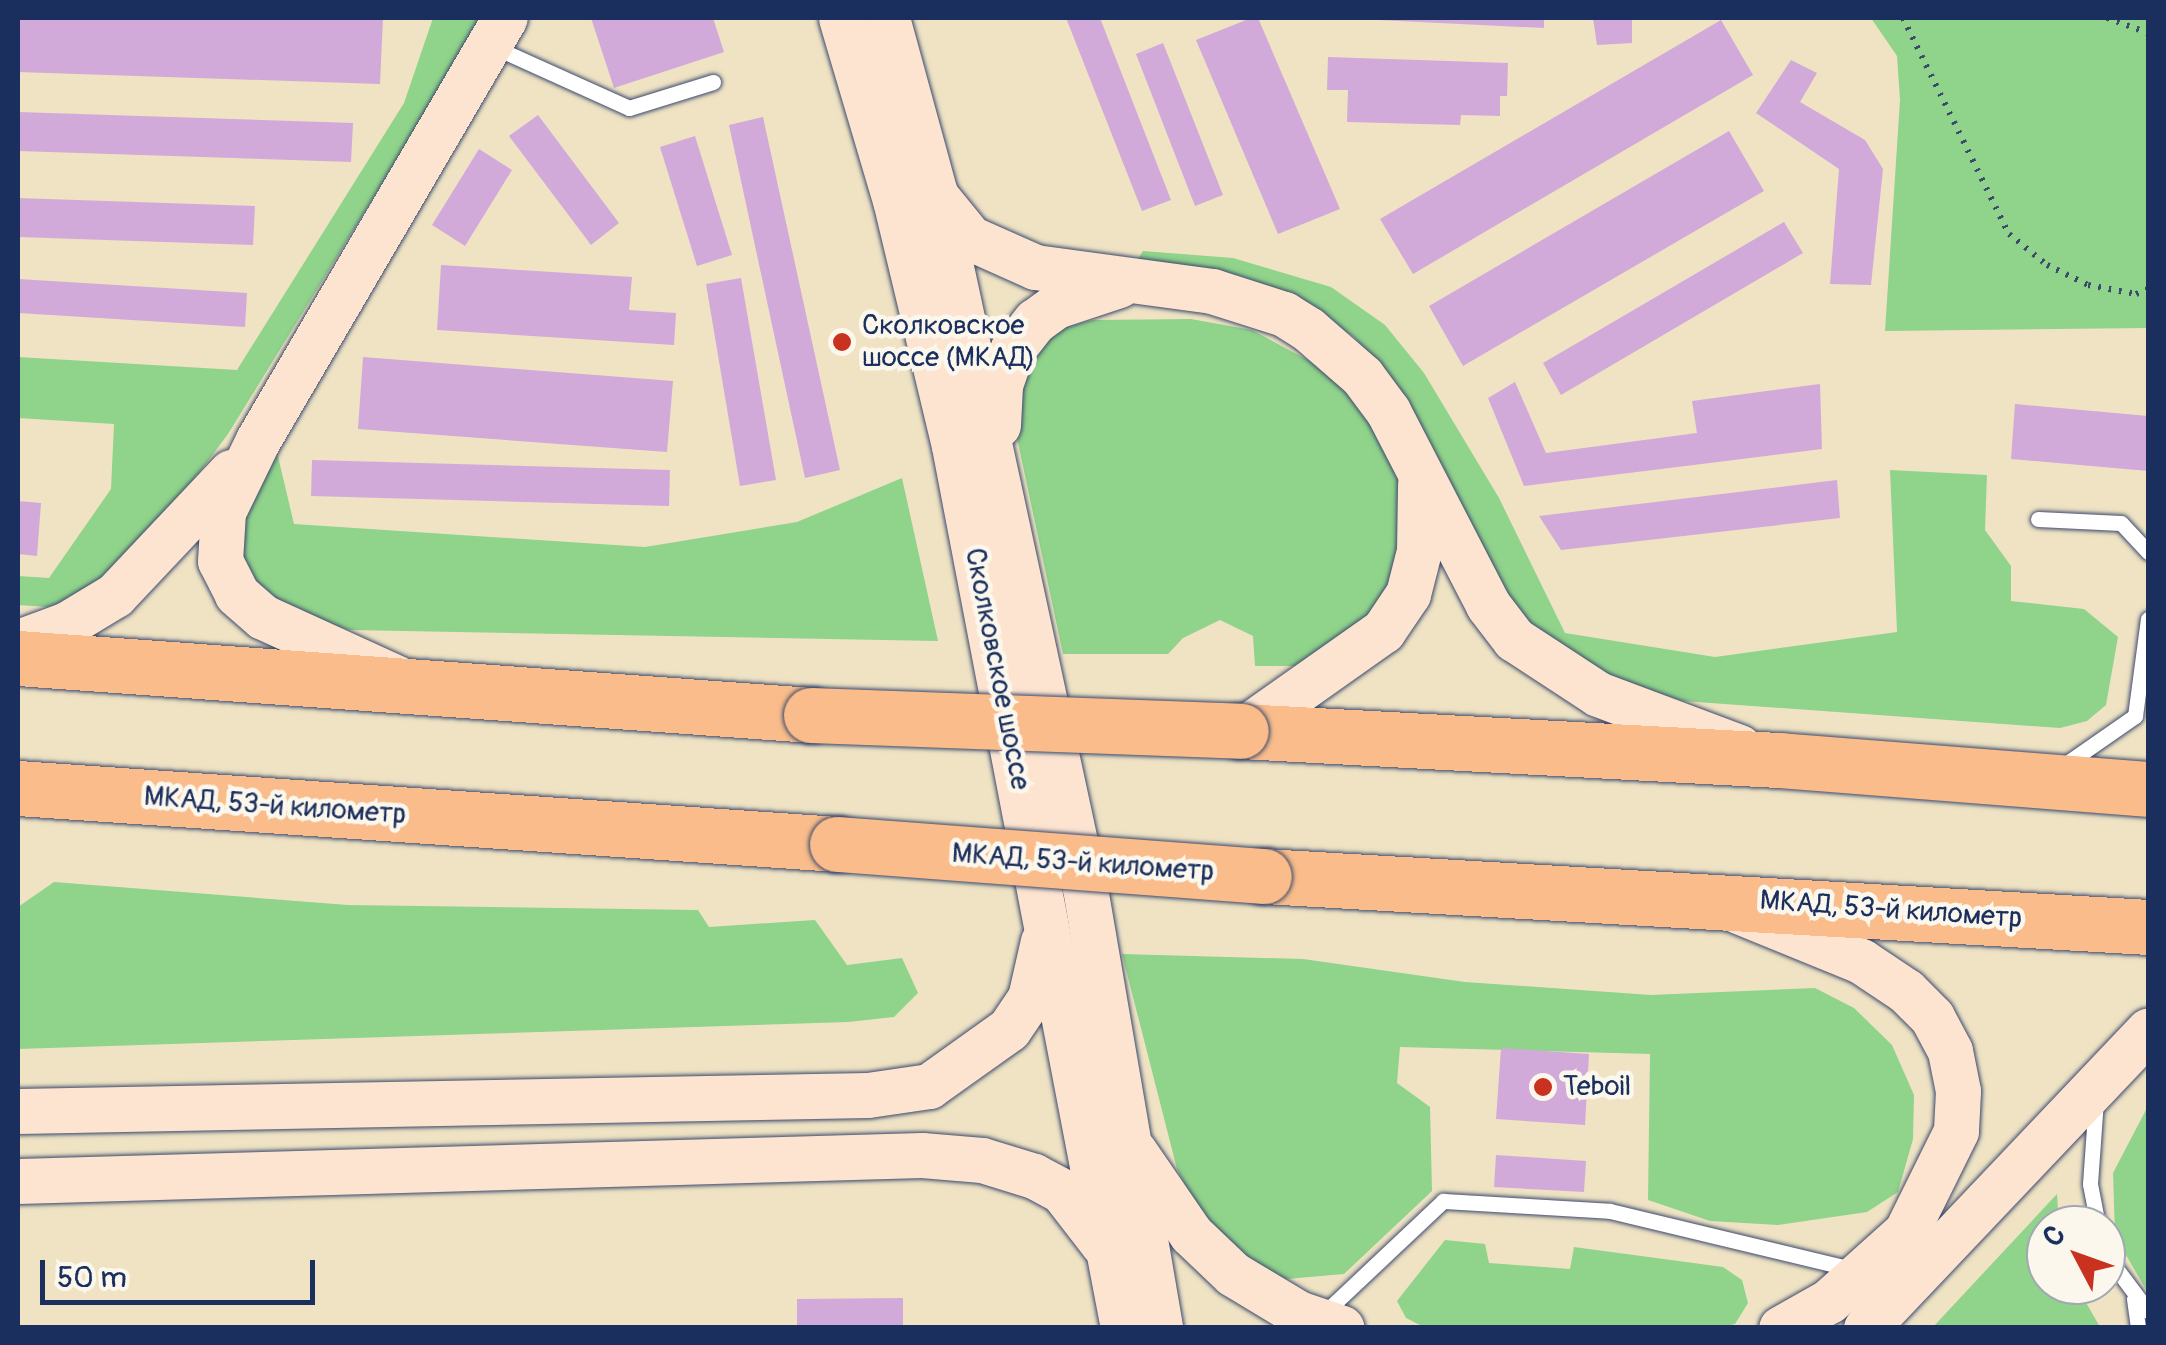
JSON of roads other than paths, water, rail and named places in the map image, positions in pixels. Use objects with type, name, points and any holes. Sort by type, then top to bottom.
[{"type":"highway","points":[[18,658],[811,715],[1241,732],[1778,760],[2148,789]]},
{"type":"highway","name":"МКАД, 53-й километр","points":[[18,788],[1264,876],[2148,926]]},
{"type":"main road","name":"Сколковское шоссе","points":[[842,18],[895,200],[954,446],[1123,1328]]},
{"type":"main road","name":"Сколковское шоссе","points":[[887,18],[935,193],[1085,888],[1122,1133],[1160,1328]]},
{"type":"main road","points":[[422,688],[263,617],[237,594],[220,561],[223,512],[258,440],[498,31]]},
{"type":"main road","points":[[935,193],[954,224],[993,250],[1035,267],[1124,284],[1212,292],[1296,321],[1362,376],[1488,606],[1514,640],[1598,694],[1778,760]]},
{"type":"main road","points":[[997,467],[1000,386],[1012,350],[1056,306],[1124,284]]},
{"type":"main road","points":[[18,642],[67,624],[115,594],[258,440]]},
{"type":"main road","points":[[1241,732],[1384,631],[1408,594],[1419,551],[1418,472]]},
{"type":"main road","points":[[1708,899],[1861,961],[1932,1017],[1950,1052],[1956,1131],[1906,1232],[1864,1272],[1781,1328]]},
{"type":"main road","points":[[18,1112],[868,1094],[929,1086],[1010,1029],[1030,998],[1047,924]]},
{"type":"main road","points":[[1866,1328],[2148,1031]]},
{"type":"main road","points":[[1122,1133],[1191,1234],[1232,1274],[1330,1324]]},
{"type":"main road","points":[[18,1182],[922,1154],[982,1160],[1034,1176],[1062,1191],[1108,1251]]},
{"type":"lane","points":[[498,31],[628,108],[713,82]]},
{"type":"lane","points":[[2038,520],[2121,523],[2148,552]]},
{"type":"lane","points":[[2044,780],[2134,716],[2148,618]]},
{"type":"lane","points":[[2094,1205],[2090,1184],[2097,1082]]},
{"type":"lane","points":[[1330,1324],[1442,1201],[1610,1211],[1864,1272]]},
{"type":"lane","points":[[2126,1286],[2148,1311]]},
{"type":"lane","points":[[2134,1299],[2138,1328]]},
{"type":"place","name":"Сколковское шоссе (МКАД)","points":[[842,342]]},
{"type":"place","name":"Teboil","points":[[1543,1087]]}]
